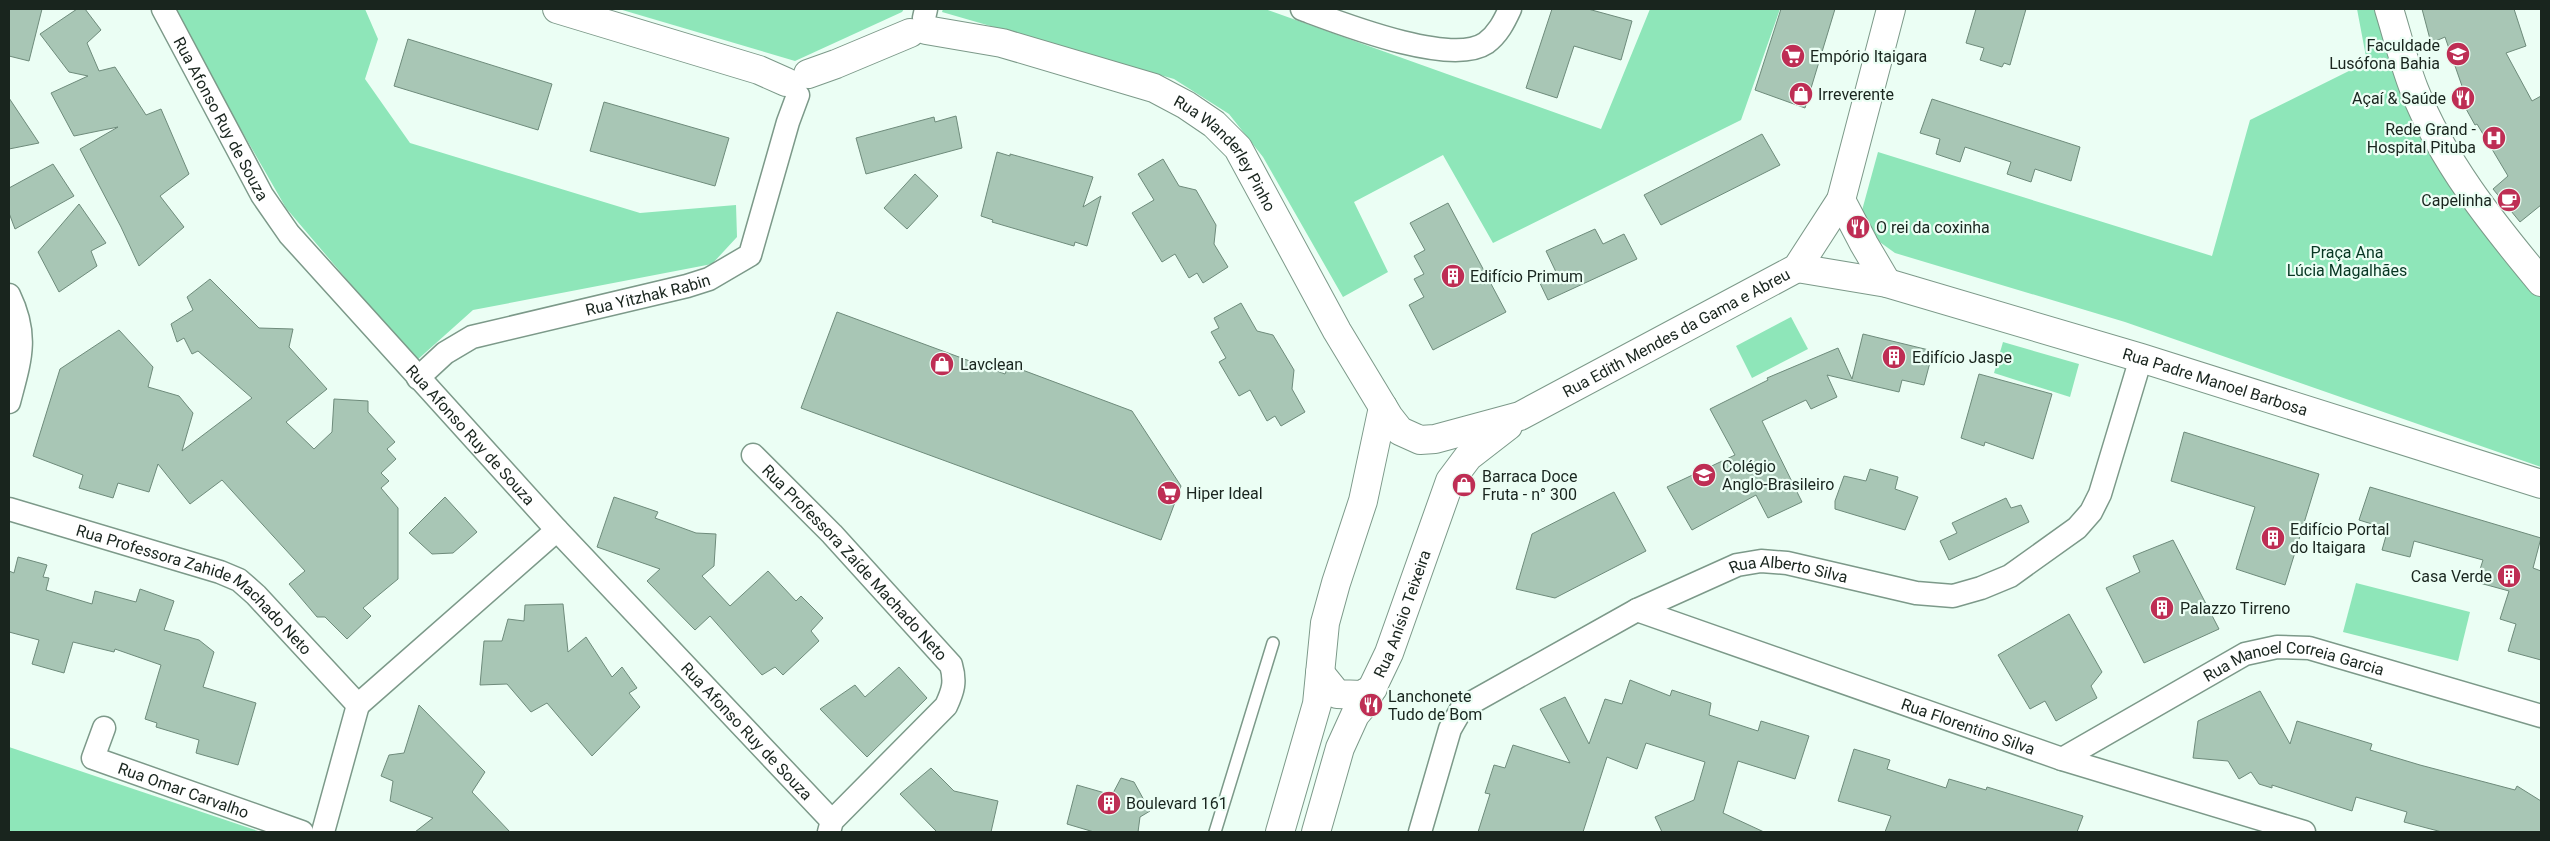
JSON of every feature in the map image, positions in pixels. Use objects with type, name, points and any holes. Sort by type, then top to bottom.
[{"type":"street","name":"Rua Afonso Ruy de Souza","points":[[163,9],[262,195],[317,266],[830,827]]},
{"type":"street","points":[[557,9],[797,83]]},
{"type":"street","points":[[1302,9],[1349,26],[1421,47],[1459,51],[1485,44],[1501,28],[1510,9]]},
{"type":"street","name":"Rua Edith Mendes da Gama e Abreu","points":[[1520,416],[1797,268],[1842,200],[1891,9]]},
{"type":"street","points":[[2390,9],[2414,89],[2433,130],[2466,186],[2541,282]]},
{"type":"street","name":"Rua Wanderley Pinho","points":[[797,83],[880,44],[920,21],[958,34],[1002,43],[1154,88],[1186,105],[1214,124],[1238,148],[1337,331],[1383,407],[1400,430],[1438,451],[1446,466],[1450,481]]},
{"type":"street","name":"Rua Yitzhak Rabin","points":[[418,378],[445,353],[472,336],[687,286],[709,279],[750,255],[788,122],[797,83]]},
{"type":"street","points":[[1842,200],[1864,244],[1887,283]]},
{"type":"street","name":"Rua Padre Manoel Barbosa","points":[[1797,268],[1887,283],[2141,358],[2541,484]]},
{"type":"street","points":[[9,295],[16,309],[22,333],[22,355],[9,402]]},
{"type":"street","name":"Rua Alberto Silva","points":[[1420,832],[1450,729],[1462,708],[1637,610],[1737,565],[1760,561],[1787,563],[1916,593],[1953,596],[1981,588],[2010,576],[2078,528],[2091,512],[2104,484],[2141,358]]},
{"type":"street","points":[[1280,832],[1312,721],[1320,673],[1325,623],[1363,501],[1383,407]]},
{"type":"street","points":[[1373,461],[1383,451],[1398,443],[1470,431],[1520,416]]},
{"type":"street","name":"Rua Anísio Teixeira","points":[[1316,832],[1340,748],[1355,715],[1365,703],[1373,688],[1389,653],[1450,481],[1468,457],[1520,416]]},
{"type":"street","name":"Rua Professora Zaíde Machado Neto","points":[[752,455],[832,534],[951,666],[955,678],[953,692],[946,706],[830,827]]},
{"type":"street","name":"Rua Professora Zahide Machado Neto","points":[[9,509],[220,572],[239,580],[256,595],[358,705]]},
{"type":"street","points":[[323,832],[358,705],[557,530]]},
{"type":"street","name":"Rua Florentino Silva","points":[[1637,610],[2062,759],[2304,832]]},
{"type":"street","name":"Rua Manoel Correia Garcia","points":[[2062,759],[2245,654],[2277,647],[2309,648],[2541,716]]},
{"type":"street","points":[[1320,673],[1338,694],[1362,695],[1373,688]]},
{"type":"street","name":"Rua Omar Carvalho","points":[[104,728],[94,758],[302,832]]},
{"type":"lane","points":[[1216,832],[1273,643]]},
{"type":"green space","points":[[172,9],[365,9],[378,39],[365,79],[410,143],[640,213],[736,205],[737,237],[712,264],[473,310],[416,361],[286,208]]},
{"type":"green space","points":[[619,9],[904,9],[902,12],[795,61]]},
{"type":"green space","points":[[943,9],[1265,9],[1601,129],[1650,9],[1780,9],[1741,120],[1493,243],[1443,155],[1354,202],[1388,272],[1343,297],[1263,157],[1229,114],[1174,79],[942,12]]},
{"type":"green space","name":"Praça Ana Lúcia Magalhães","points":[[2357,9],[2380,9],[2394,59],[2467,212],[2541,292],[2541,467],[2125,322],[1895,253],[1870,235],[1861,214],[1878,152],[2212,256],[2250,120],[2367,62]]},
{"type":"green space","points":[[1791,317],[1808,349],[1752,378],[1736,346]]},
{"type":"green space","points":[[2003,342],[2079,364],[2070,397],[1994,373]]},
{"type":"green space","points":[[2356,583],[2470,612],[2458,661],[2343,632]]},
{"type":"green space","points":[[9,747],[261,832],[9,832]]},
{"type":"building","points":[[9,9],[42,9],[29,61],[9,56]]},
{"type":"building","points":[[77,9],[85,9],[101,30],[87,43],[99,71],[115,67],[146,115],[161,109],[189,174],[160,196],[184,227],[139,266],[80,149],[118,127],[74,136],[51,93],[88,76],[69,72],[40,34]]},
{"type":"building","points":[[1552,9],[1588,9],[1632,21],[1621,60],[1574,46],[1557,98],[1526,88]]},
{"type":"building","name":"Empório Itaigara","points":[[1781,9],[1835,9],[1805,108],[1755,90]]},
{"type":"building","points":[[1976,9],[2026,9],[2010,65],[2004,63],[2002,67],[1980,60],[1984,48],[1966,43]]},
{"type":"building","points":[[2422,9],[2514,9],[2526,46],[2506,53],[2532,101],[2541,96],[2541,205],[2520,222],[2493,189],[2508,176],[2477,124],[2475,125],[2455,89],[2462,86],[2445,37],[2431,43]]},
{"type":"building","points":[[408,39],[552,84],[538,130],[394,86]]},
{"type":"building","points":[[9,98],[39,143],[9,149]]},
{"type":"building","points":[[1932,99],[2080,147],[2071,181],[2035,169],[2031,182],[2007,174],[2011,162],[1965,147],[1960,162],[1936,154],[1940,139],[1920,133]]},
{"type":"building","points":[[604,102],[729,138],[715,186],[590,151]]},
{"type":"building","points":[[956,116],[962,148],[866,174],[856,138],[934,117],[935,122]]},
{"type":"building","points":[[1762,134],[1780,165],[1661,225],[1644,195]]},
{"type":"building","points":[[997,152],[1093,177],[1083,207],[1101,196],[1087,246],[1075,242],[1074,246],[992,222],[993,220],[981,216]]},
{"type":"building","points":[[1163,159],[1179,186],[1196,190],[1216,225],[1214,244],[1228,267],[1203,283],[1197,273],[1189,278],[1175,254],[1162,262],[1132,213],[1154,200],[1138,174]]},
{"type":"building","points":[[53,164],[74,196],[15,229],[9,213],[9,188]]},
{"type":"building","points":[[915,174],[938,196],[907,229],[884,208]]},
{"type":"building","name":"Edifício Primum","points":[[1448,203],[1506,312],[1433,350],[1409,305],[1424,297],[1414,279],[1424,274],[1414,256],[1425,250],[1410,223]]},
{"type":"building","points":[[79,204],[106,243],[91,251],[97,266],[59,292],[38,252]]},
{"type":"building","points":[[1595,229],[1603,244],[1624,234],[1637,259],[1548,300],[1538,279],[1556,272],[1546,251]]},
{"type":"building","points":[[210,279],[259,328],[293,329],[289,347],[327,389],[286,422],[314,449],[332,432],[334,399],[368,401],[368,412],[395,442],[387,449],[396,459],[381,473],[389,481],[381,488],[398,508],[398,579],[363,608],[371,616],[347,639],[325,617],[317,617],[289,584],[305,571],[222,480],[190,504],[158,464],[149,492],[118,483],[113,498],[79,488],[83,475],[33,456],[60,369],[119,330],[153,367],[148,387],[179,396],[193,413],[182,451],[252,398],[198,351],[192,354],[184,338],[177,342],[171,324],[193,310],[187,297]]},
{"type":"building","points":[[1241,303],[1257,331],[1273,335],[1294,370],[1292,389],[1305,412],[1281,426],[1275,416],[1267,421],[1250,390],[1239,396],[1219,362],[1226,358],[1211,332],[1219,328],[1214,318]]},
{"type":"building","points":[[837,312],[1005,374],[1009,365],[1132,411],[1181,486],[1161,540],[801,408]]},
{"type":"building","points":[[1863,334],[1933,351],[1924,385],[1902,380],[1899,392],[1827,375],[1837,397],[1811,409],[1806,400],[1762,421],[1802,502],[1768,518],[1756,495],[1692,530],[1667,487],[1735,455],[1710,409],[1768,380],[1767,378],[1838,348],[1852,379]]},
{"type":"building","points":[[1979,374],[2052,394],[2033,459],[1985,442],[1984,446],[1961,438]]},
{"type":"building","name":"Edifício Portal do Itaigara","points":[[2184,432],[2319,474],[2285,585],[2236,569],[2255,507],[2171,481]]},
{"type":"building","points":[[1870,469],[1898,477],[1895,489],[1918,497],[1905,530],[1835,509],[1835,501],[1844,476],[1866,481]]},
{"type":"building","name":"Casa Verde","points":[[2370,487],[2541,538],[2533,568],[2541,571],[2541,660],[2508,651],[2516,624],[2500,619],[2509,591],[2476,582],[2483,560],[2414,541],[2410,557],[2382,550],[2388,529],[2359,520]]},
{"type":"building","points":[[1614,492],[1646,551],[1555,598],[1516,589],[1532,534]]},
{"type":"building","points":[[445,497],[477,532],[453,553],[432,554],[409,533]]},
{"type":"building","points":[[614,497],[658,512],[655,518],[696,533],[716,534],[714,566],[702,576],[730,606],[768,571],[796,601],[801,596],[823,618],[811,631],[819,641],[783,675],[775,667],[762,675],[710,616],[695,630],[647,581],[660,569],[597,547]]},
{"type":"building","points":[[2006,498],[2011,508],[2021,505],[2029,522],[1949,560],[1940,541],[1957,533],[1952,523]]},
{"type":"building","name":"Palazzo Tirreno","points":[[2173,540],[2219,629],[2144,663],[2106,588],[2140,572],[2133,556]]},
{"type":"building","points":[[18,557],[47,565],[43,577],[49,578],[46,590],[92,604],[95,591],[136,602],[140,589],[174,601],[164,630],[199,640],[214,652],[203,687],[256,703],[238,765],[196,753],[199,740],[156,727],[157,723],[145,719],[161,665],[115,649],[114,652],[73,642],[64,673],[32,664],[39,640],[9,632],[9,571],[14,573]]},
{"type":"building","points":[[563,604],[568,652],[586,637],[612,677],[622,667],[637,688],[629,693],[640,707],[592,756],[547,703],[531,712],[507,684],[480,685],[484,641],[502,641],[508,619],[524,621],[525,605]]},
{"type":"building","points":[[2069,614],[2102,672],[2091,686],[2097,698],[2056,721],[2045,701],[2030,709],[1998,655]]},
{"type":"building","points":[[899,667],[927,698],[867,757],[820,709],[855,685],[865,697]]},
{"type":"building","points":[[1630,680],[1670,696],[1672,690],[1711,703],[1709,715],[1758,731],[1761,721],[1809,736],[1795,779],[1738,761],[1723,813],[1764,832],[1662,832],[1655,817],[1694,800],[1705,762],[1646,743],[1637,769],[1607,757],[1583,832],[1478,832],[1490,794],[1485,793],[1494,765],[1505,768],[1513,745],[1570,763],[1540,709],[1565,697],[1589,744],[1605,699],[1622,704]]},
{"type":"building","points":[[2260,691],[2290,744],[2297,721],[2372,744],[2370,750],[2420,765],[2515,790],[2517,786],[2541,801],[2541,832],[2442,832],[2404,822],[2407,812],[2356,797],[2352,811],[2272,785],[2272,788],[2259,784],[2251,772],[2239,779],[2228,761],[2193,758],[2198,721]]},
{"type":"building","points":[[419,705],[485,772],[472,792],[510,832],[415,832],[433,818],[390,801],[393,781],[381,776],[389,755],[404,753]]},
{"type":"building","points":[[1854,749],[1890,760],[1887,769],[1946,788],[1949,779],[1986,790],[1987,787],[2083,816],[2077,832],[1885,832],[1891,816],[1838,801]]},
{"type":"building","points":[[931,768],[954,791],[998,801],[991,832],[937,832],[900,794]]},
{"type":"building","name":"Boulevard 161","points":[[1121,778],[1134,782],[1150,811],[1140,817],[1138,832],[1094,832],[1067,824],[1077,785],[1112,795]]},
{"type":"place","name":"Faculdade Lusófona Bahia","points":[[2458,54]]},
{"type":"place","name":"Empório Itaigara","points":[[1793,56]]},
{"type":"place","name":"Irreverente","points":[[1801,94]]},
{"type":"place","name":"Açaí & Saúde","points":[[2463,98]]},
{"type":"place","name":"Rede Grand - Hospital Pituba","points":[[2494,138]]},
{"type":"place","name":"Capelinha","points":[[2509,200]]},
{"type":"place","name":"O rei da coxinha","points":[[1858,227]]},
{"type":"place","name":"Edifício Primum","points":[[1453,276]]},
{"type":"place","name":"Edifício Jaspe","points":[[1894,357]]},
{"type":"place","name":"Lavclean","points":[[942,364]]},
{"type":"place","name":"Colégio Anglo-Brasileiro","points":[[1704,475]]},
{"type":"place","name":"Barraca Doce Fruta - n° 300","points":[[1464,485]]},
{"type":"place","name":"Hiper Ideal","points":[[1169,493]]},
{"type":"place","name":"Edifício Portal do Itaigara","points":[[2273,538]]},
{"type":"place","name":"Casa Verde","points":[[2509,576]]},
{"type":"place","name":"Palazzo Tirreno","points":[[2162,608]]},
{"type":"place","name":"Lanchonete Tudo de Bom","points":[[1371,705]]},
{"type":"place","name":"Boulevard 161","points":[[1109,803]]}]
